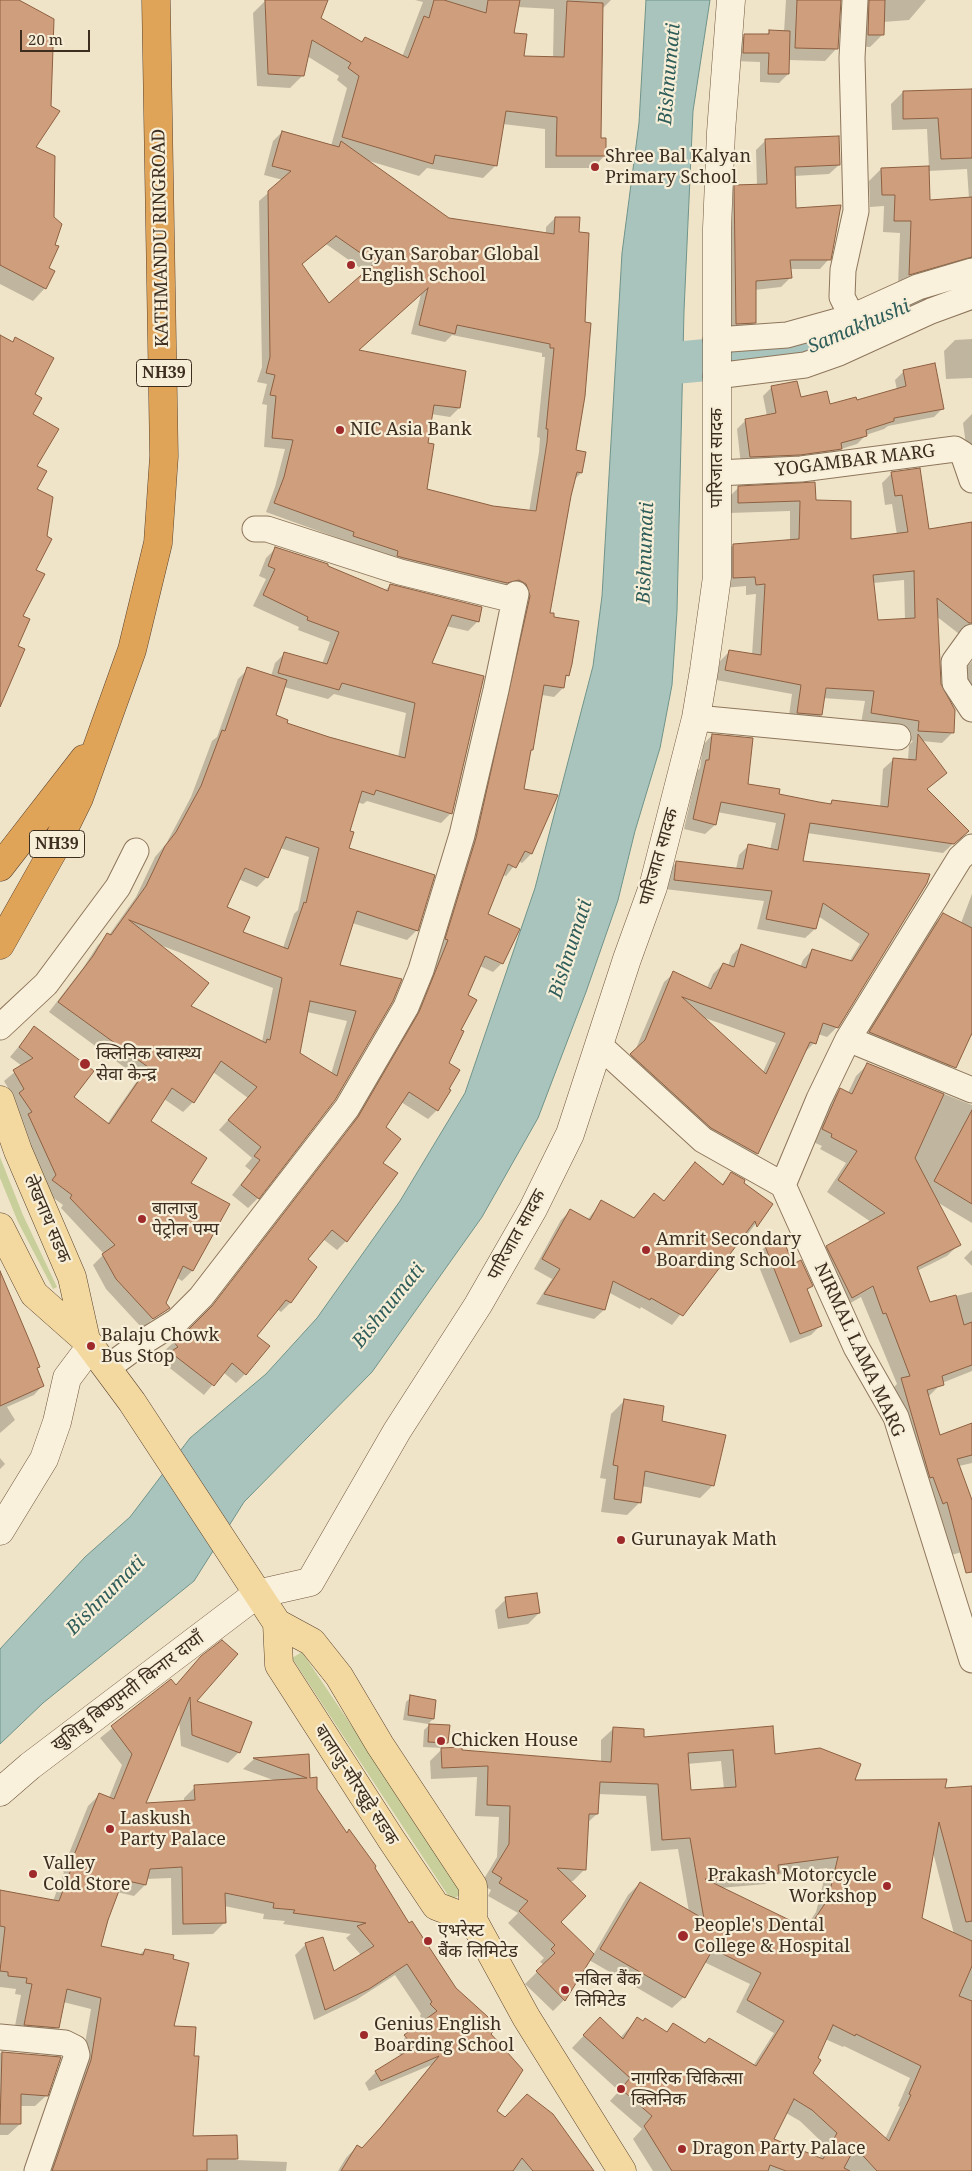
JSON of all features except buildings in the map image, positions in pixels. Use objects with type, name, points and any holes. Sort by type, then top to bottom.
[{"type":"highway","name":"KATHMANDU RINGROAD","points":[[0,945],[53,851],[79,798],[122,680],[140,622],[156,551],[162,506],[164,456],[156,0]]},
{"type":"highway","name":"KATHMANDU RINGROAD","points":[[0,867],[100,738]]},
{"type":"main road","name":"लेखनाथ सडक","points":[[0,1100],[18,1151],[72,1277],[88,1343]]},
{"type":"main road","name":"लेखनाथ सडक","points":[[0,1227],[34,1294],[88,1343],[107,1368],[132,1402],[257,1594]]},
{"type":"main road","points":[[257,1594],[277,1623],[312,1642],[338,1676],[473,1886],[473,1920],[526,2017],[622,2171]]},
{"type":"main road","name":"बालाजु-सौरखुट्टे सडक","points":[[277,1623],[279,1665],[391,1839],[436,1906],[473,1920]]},
{"type":"street","name":"पारिजात सादक","points":[[257,1594],[310,1582],[397,1431],[478,1306],[533,1209],[570,1134],[653,888],[696,718],[717,577],[717,228],[721,132],[731,0]]},
{"type":"street","points":[[852,317],[842,297],[843,270],[856,211],[852,58],[855,0]]},
{"type":"street","points":[[716,342],[787,335],[852,317],[918,287],[972,271]]},
{"type":"street","points":[[716,373],[805,365],[839,353],[931,311],[972,296]]},
{"type":"street","name":"YOGAMBAR MARG","points":[[717,473],[801,469],[955,449],[962,454],[972,480]]},
{"type":"street","points":[[107,1368],[140,1344],[177,1321],[201,1297],[347,1108],[383,1051],[406,1007],[424,961],[462,835],[496,690],[515,597],[400,572],[267,529],[255,528]]},
{"type":"street","points":[[972,637],[954,662],[955,684],[972,709]]},
{"type":"street","points":[[696,718],[898,737]]},
{"type":"street","points":[[599,1045],[703,1140],[783,1185],[819,1098],[848,1039],[960,858],[972,847]]},
{"type":"street","points":[[0,1027],[25,1005],[52,976],[118,888],[136,851]]},
{"type":"street","points":[[848,1039],[972,1090]]},
{"type":"street","name":"NIRMAL LAMA MARG","points":[[783,1185],[856,1347],[896,1417],[972,1660]]},
{"type":"street","points":[[0,1531],[44,1459],[57,1422],[68,1378],[88,1343]]},
{"type":"street","name":"खुशिबु बिष्णुमती किनार दायाँ","points":[[0,1792],[30,1766],[257,1594]]},
{"type":"street","points":[[0,2037],[65,2043],[75,2048],[77,2055],[37,2171]]},
{"type":"green space","points":[[0,1157],[23,1215],[57,1287],[53,1289],[18,1222],[0,1178]]},
{"type":"green space","points":[[302,1652],[464,1893],[451,1900],[292,1658]]},
{"type":"water","name":"Bishnumati","points":[[646,0],[710,0],[693,111],[684,311],[677,611],[672,685],[660,748],[635,831],[618,900],[586,992],[538,1118],[482,1217],[372,1372],[244,1502],[194,1581],[43,1703],[0,1744],[0,1649],[85,1557],[130,1517],[190,1438],[266,1374],[317,1318],[400,1201],[465,1093],[535,888],[593,666],[602,596],[622,253],[639,123]]},
{"type":"waterway","name":"Samakhushi","points":[[653,365],[802,351],[870,325],[935,294],[972,284]]},
{"type":"place","name":"Shree Bal Kalyan Primary School","points":[[595,167]]},
{"type":"place","name":"Gyan Sarobar Global English School","points":[[351,265]]},
{"type":"place","name":"NIC Asia Bank","points":[[340,430]]},
{"type":"place","name":"क्लिनिक स्वास्थ्य सेवा केन्द्र","points":[[85,1064]]},
{"type":"place","name":"बालाजु पेट्रोल पम्प","points":[[142,1219]]},
{"type":"place","name":"Amrit Secondary Boarding School","points":[[646,1250]]},
{"type":"place","name":"Balaju Chowk Bus Stop","points":[[91,1346]]},
{"type":"place","name":"Gurunayak Math","points":[[621,1540]]},
{"type":"place","name":"Chicken House","points":[[441,1741]]},
{"type":"place","name":"Laskush Party Palace","points":[[110,1829]]},
{"type":"place","name":"Valley Cold Store","points":[[33,1874]]},
{"type":"place","name":"Prakash Motorcycle Workshop","points":[[887,1886]]},
{"type":"place","name":"People's Dental College & Hospital","points":[[683,1936]]},
{"type":"place","name":"एभरेस्ट बैंक लिमिटेड","points":[[428,1941]]},
{"type":"place","name":"नबिल बैंक लिमिटेड","points":[[565,1990]]},
{"type":"place","name":"Genius English Boarding School","points":[[364,2035]]},
{"type":"place","name":"नागरिक चिकित्सा क्लिनिक","points":[[621,2089]]},
{"type":"place","name":"Dragon Party Palace","points":[[682,2149]]}]
